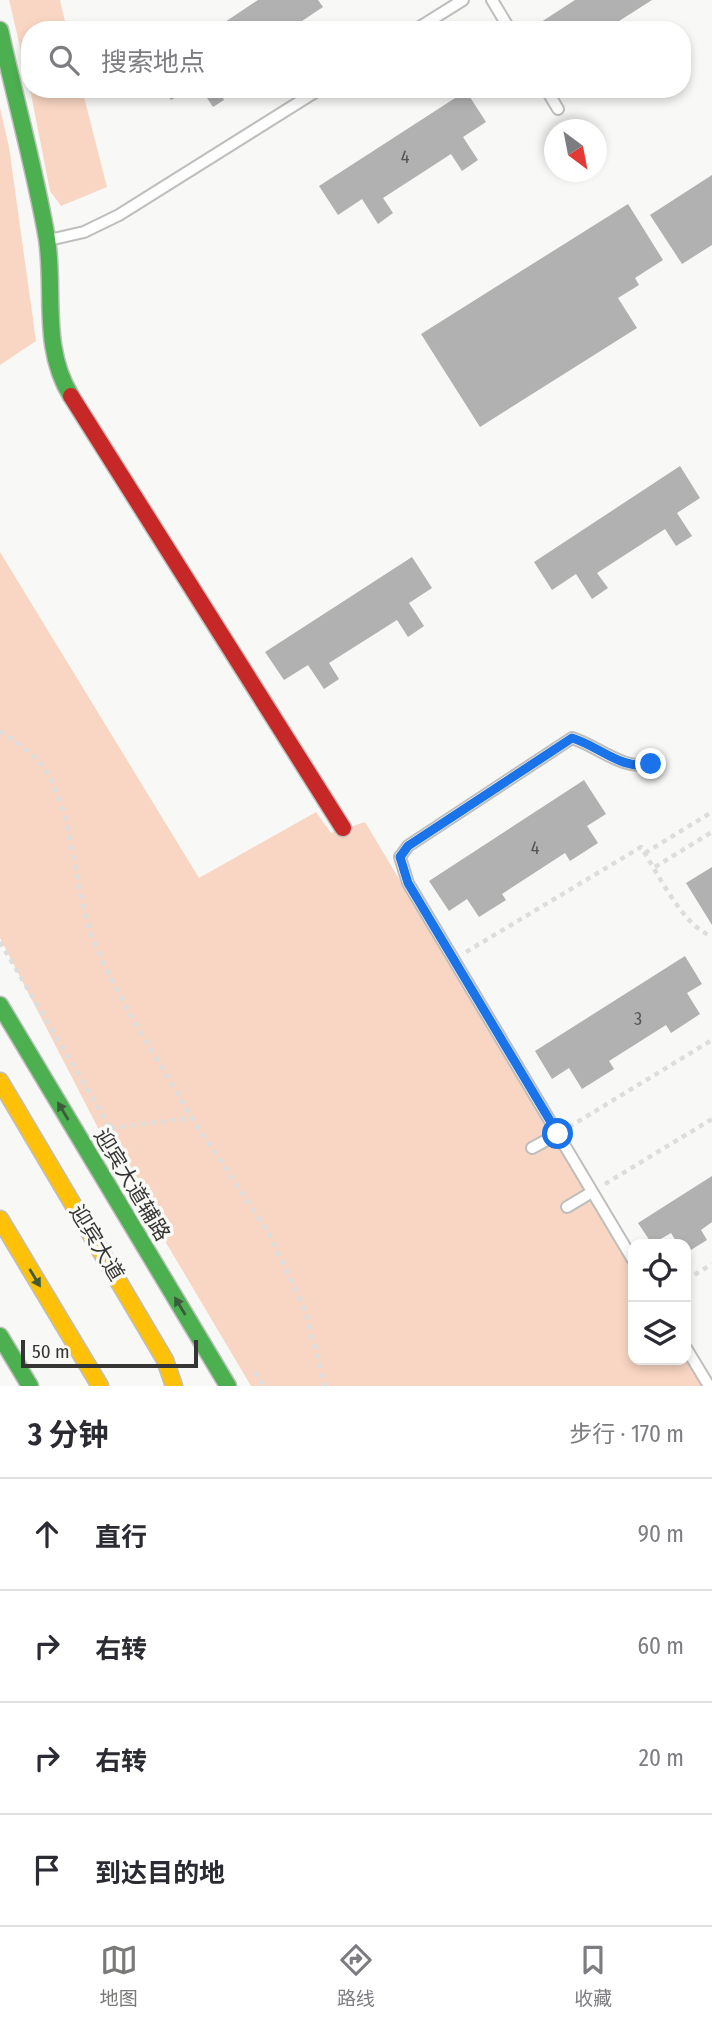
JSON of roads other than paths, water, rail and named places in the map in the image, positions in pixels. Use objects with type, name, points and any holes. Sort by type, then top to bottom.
[{"type":"main road","points":[[0,30],[47,241],[52,351],[61,379],[343,828]]},
{"type":"main road","name":"迎宾大道辅路","points":[[0,1005],[228,1386]]},
{"type":"main road","points":[[0,1081],[165,1360],[174,1386]]},
{"type":"main road","points":[[0,1219],[100,1386]]},
{"type":"main road","points":[[0,1336],[30,1386]]},
{"type":"main road","points":[[64,1358],[90,1386]]},
{"type":"lane","points":[[429,21],[463,0]]},
{"type":"lane","points":[[492,0],[505,21]]},
{"type":"lane","points":[[47,241],[84,232],[118,215],[306,98]]},
{"type":"lane","points":[[551,98],[558,109]]},
{"type":"lane","points":[[628,1252],[402,871],[400,857],[408,846],[572,738],[593,744],[626,765],[651,764]]},
{"type":"lane","points":[[532,1148],[558,1134]]},
{"type":"lane","points":[[567,1207],[592,1192]]},
{"type":"lane","points":[[691,1356],[709,1386]]}]
